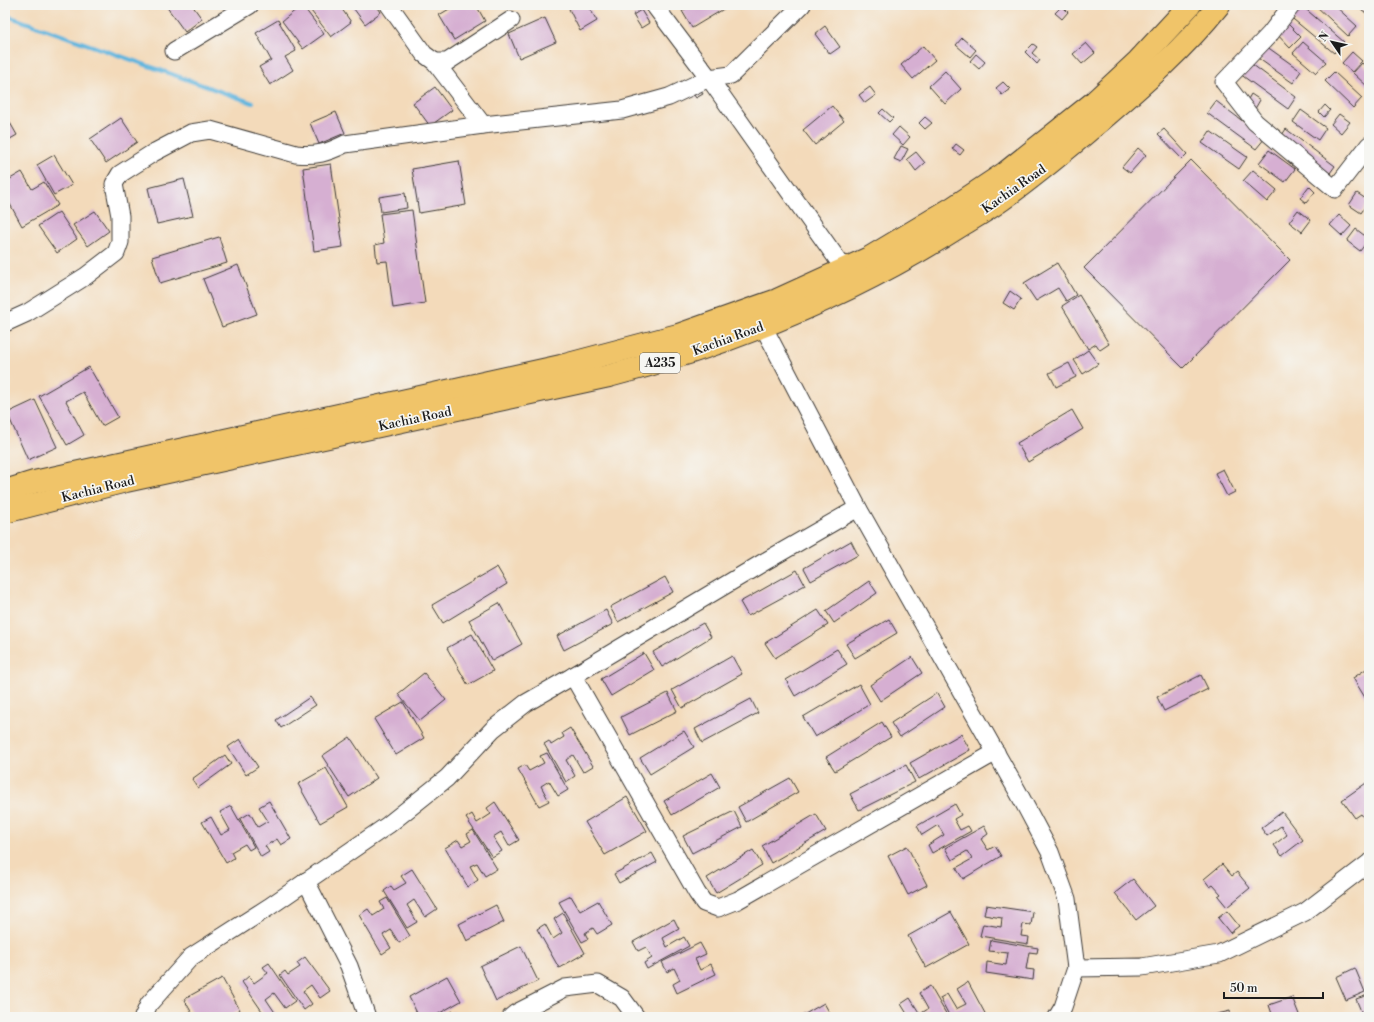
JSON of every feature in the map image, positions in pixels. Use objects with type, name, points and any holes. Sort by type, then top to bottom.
[{"type":"highway","name":"Kachia Road","points":[[5,491],[34,482],[561,366],[618,352],[678,334],[777,300],[869,258],[907,236],[1005,173],[1093,103],[1138,61],[1190,5]]},
{"type":"highway","name":"Kachia Road","points":[[5,512],[126,481],[658,364],[763,326],[810,307],[906,259],[1007,196],[1053,162],[1141,86],[1180,48],[1219,5]]},
{"type":"street","points":[[174,51],[250,5]]},
{"type":"street","points":[[389,5],[424,54],[435,62],[483,125]]},
{"type":"street","points":[[654,5],[709,78],[845,270]]},
{"type":"street","points":[[5,323],[27,314],[86,276],[116,253],[120,242],[120,216],[114,184],[120,174],[153,153],[191,133],[210,130],[296,154],[309,156],[328,152],[345,144],[483,125],[622,110],[669,97],[709,78],[731,75],[802,5]]},
{"type":"street","points":[[1292,5],[1270,34],[1224,82],[1255,122],[1334,189],[1369,145]]},
{"type":"street","points":[[435,62],[447,62],[511,20]]},
{"type":"street","points":[[763,326],[858,508],[996,752],[1050,852],[1067,899],[1076,968],[1063,1007],[1056,1017]]},
{"type":"street","points":[[143,1017],[148,1004],[191,957],[269,907],[388,825],[447,778],[493,729],[526,702],[573,676],[757,566],[858,508]]},
{"type":"street","points":[[573,676],[697,893],[704,903],[718,908],[738,900],[996,752]]},
{"type":"street","points":[[1076,968],[1142,967],[1219,954],[1305,912],[1369,863]]},
{"type":"street","points":[[306,881],[349,966],[367,1017]]},
{"type":"street","points":[[512,1017],[516,1013],[565,988],[598,984],[622,998],[636,1017]]},
{"type":"building","points":[[192,5],[202,19],[185,32],[166,6]]},
{"type":"building","points":[[302,5],[324,34],[303,49],[282,21]]},
{"type":"building","points":[[311,5],[339,5],[351,22],[331,37],[308,7]]},
{"type":"building","points":[[351,5],[376,5],[381,12],[365,24]]},
{"type":"building","points":[[456,5],[476,5],[485,21],[454,40],[439,15]]},
{"type":"building","points":[[576,5],[588,5],[597,21],[580,31],[569,9]]},
{"type":"building","points":[[692,5],[726,5],[727,7],[692,28],[682,11]]},
{"type":"building","points":[[1297,5],[1301,5],[1344,42],[1334,53],[1288,15]]},
{"type":"building","points":[[1315,5],[1334,5],[1357,26],[1348,36]]},
{"type":"building","points":[[1356,5],[1369,5],[1369,9],[1366,13]]},
{"type":"building","points":[[1062,6],[1068,12],[1062,19],[1055,13]]},
{"type":"building","points":[[641,10],[649,23],[641,28],[633,15]]},
{"type":"building","points":[[545,18],[556,42],[519,58],[509,34]]},
{"type":"building","points":[[278,20],[296,51],[285,57],[293,70],[270,85],[259,67],[271,60],[256,33]]},
{"type":"building","points":[[1284,20],[1301,37],[1290,48],[1274,31]]},
{"type":"building","points":[[825,26],[840,47],[830,54],[815,34]]},
{"type":"building","points":[[962,38],[976,50],[970,57],[956,45]]},
{"type":"building","points":[[1303,42],[1326,62],[1316,73],[1293,53]]},
{"type":"building","points":[[1086,43],[1095,53],[1082,64],[1073,54]]},
{"type":"building","points":[[1033,44],[1037,47],[1032,53],[1040,60],[1037,64],[1025,52]]},
{"type":"building","points":[[1263,44],[1301,71],[1293,83],[1255,56]]},
{"type":"building","points":[[923,46],[935,60],[913,79],[901,65]]},
{"type":"building","points":[[1352,52],[1362,61],[1352,72],[1342,63]]},
{"type":"building","points":[[976,54],[985,62],[979,69],[970,61]]},
{"type":"building","points":[[1249,62],[1296,97],[1288,109],[1240,74]]},
{"type":"building","points":[[1362,63],[1369,70],[1369,88],[1353,73]]},
{"type":"building","points":[[945,71],[961,89],[945,104],[929,86]]},
{"type":"building","points":[[1334,72],[1362,98],[1353,108],[1325,81]]},
{"type":"building","points":[[1003,82],[1010,89],[1002,95],[996,88]]},
{"type":"building","points":[[435,87],[452,110],[430,126],[413,103]]},
{"type":"building","points":[[870,87],[876,95],[865,103],[859,95]]},
{"type":"building","points":[[701,90],[703,94],[696,98],[694,95]]},
{"type":"building","points":[[1251,94],[1260,100],[1252,114],[1243,108]]},
{"type":"building","points":[[1216,101],[1265,138],[1256,149],[1207,113]]},
{"type":"building","points":[[1325,105],[1330,110],[1324,117],[1319,112]]},
{"type":"building","points":[[832,106],[844,121],[815,145],[803,130]]},
{"type":"building","points":[[883,109],[893,118],[889,122],[879,113]]},
{"type":"building","points":[[1301,110],[1326,128],[1318,140],[1293,122]]},
{"type":"building","points":[[336,112],[345,133],[319,144],[310,123]]},
{"type":"building","points":[[5,114],[17,135],[5,142]]},
{"type":"building","points":[[1339,114],[1350,122],[1341,133],[1331,124]]},
{"type":"building","points":[[925,117],[932,123],[925,129],[919,123]]},
{"type":"building","points":[[121,118],[137,142],[106,163],[90,139]]},
{"type":"building","points":[[899,127],[910,137],[903,145],[892,135]]},
{"type":"building","points":[[1164,129],[1187,154],[1182,159],[1158,134]]},
{"type":"building","points":[[1286,129],[1335,166],[1325,180],[1278,141]]},
{"type":"building","points":[[1210,131],[1247,157],[1239,169],[1202,143]]},
{"type":"building","points":[[956,144],[964,150],[960,155],[952,149]]},
{"type":"building","points":[[901,146],[908,149],[901,162],[894,159]]},
{"type":"building","points":[[1138,148],[1146,155],[1130,173],[1122,167]]},
{"type":"building","points":[[1269,150],[1295,169],[1285,182],[1259,163]]},
{"type":"building","points":[[916,152],[925,163],[916,171],[907,159]]},
{"type":"building","points":[[54,155],[72,185],[54,195],[37,165]]},
{"type":"building","points":[[1191,160],[1290,260],[1183,368],[1084,268]]},
{"type":"building","points":[[459,161],[466,205],[419,213],[412,169]]},
{"type":"building","points":[[331,164],[343,247],[314,251],[303,168]]},
{"type":"building","points":[[1253,170],[1277,190],[1267,202],[1243,181]]},
{"type":"building","points":[[22,172],[32,189],[44,182],[58,205],[22,226],[5,195],[5,182]]},
{"type":"building","points":[[184,179],[193,216],[157,224],[148,188]]},
{"type":"building","points":[[1309,186],[1315,192],[1306,203],[1300,198]]},
{"type":"building","points":[[405,193],[407,208],[381,212],[379,197]]},
{"type":"building","points":[[1357,193],[1369,201],[1361,213],[1349,205]]},
{"type":"building","points":[[412,210],[425,303],[393,308],[387,261],[377,262],[375,245],[384,243],[380,214]]},
{"type":"building","points":[[1298,210],[1311,220],[1302,232],[1289,222]]},
{"type":"building","points":[[95,211],[109,231],[88,246],[73,225]]},
{"type":"building","points":[[59,212],[77,239],[57,253],[38,226]]},
{"type":"building","points":[[1339,215],[1351,226],[1342,236],[1330,225]]},
{"type":"building","points":[[1356,229],[1369,239],[1360,251],[1347,241]]},
{"type":"building","points":[[219,237],[227,263],[160,283],[152,257]]},
{"type":"building","points":[[1057,263],[1076,295],[1066,301],[1058,288],[1036,301],[1024,283]]},
{"type":"building","points":[[238,265],[257,314],[222,327],[203,279]]},
{"type":"building","points":[[1010,291],[1021,299],[1014,310],[1003,303]]},
{"type":"building","points":[[1079,295],[1109,344],[1100,350],[1096,344],[1088,349],[1062,306]]},
{"type":"building","points":[[1088,350],[1098,364],[1083,374],[1074,360]]},
{"type":"building","points":[[1069,363],[1076,377],[1056,387],[1049,373]]},
{"type":"building","points":[[89,367],[118,417],[102,426],[83,392],[66,401],[84,435],[67,445],[39,396]]},
{"type":"building","points":[[35,400],[57,447],[28,460],[7,413]]},
{"type":"building","points":[[1072,410],[1083,429],[1028,462],[1017,443]]},
{"type":"building","points":[[1223,469],[1235,492],[1227,496],[1215,473]]},
{"type":"building","points":[[851,541],[858,555],[811,581],[804,568]]},
{"type":"building","points":[[497,567],[507,584],[443,623],[432,605]]},
{"type":"building","points":[[797,570],[805,585],[748,616],[740,602]]},
{"type":"building","points":[[665,577],[673,592],[618,622],[610,607]]},
{"type":"building","points":[[869,581],[877,593],[834,623],[826,611]]},
{"type":"building","points":[[499,603],[522,644],[492,661],[469,620]]},
{"type":"building","points":[[606,610],[613,624],[564,650],[557,636]]},
{"type":"building","points":[[818,610],[828,625],[775,658],[765,643]]},
{"type":"building","points":[[889,619],[897,633],[855,658],[846,644]]},
{"type":"building","points":[[703,623],[711,637],[662,667],[653,652]]},
{"type":"building","points":[[472,634],[493,671],[468,685],[447,648]]},
{"type":"building","points":[[837,649],[847,664],[795,696],[786,680]]},
{"type":"building","points":[[644,653],[654,670],[611,696],[601,679]]},
{"type":"building","points":[[732,656],[742,674],[682,708],[672,690]]},
{"type":"building","points":[[912,657],[922,673],[880,701],[870,685]]},
{"type":"building","points":[[1369,667],[1369,704],[1353,678]]},
{"type":"building","points":[[424,673],[446,700],[420,721],[398,694]]},
{"type":"building","points":[[1201,675],[1208,689],[1164,711],[1157,697]]},
{"type":"building","points":[[859,684],[870,704],[815,737],[803,717]]},
{"type":"building","points":[[668,693],[677,711],[630,735],[621,717]]},
{"type":"building","points":[[937,693],[945,707],[900,737],[891,723]]},
{"type":"building","points":[[310,697],[316,705],[281,728],[276,720]]},
{"type":"building","points":[[751,699],[758,713],[702,743],[695,729]]},
{"type":"building","points":[[403,702],[424,738],[396,755],[374,719]]},
{"type":"building","points":[[882,722],[891,737],[835,771],[826,757]]},
{"type":"building","points":[[570,728],[593,766],[583,772],[573,755],[566,760],[575,776],[566,782],[544,744],[549,741],[551,745],[564,737],[562,733]]},
{"type":"building","points":[[684,731],[694,747],[650,774],[640,758]]},
{"type":"building","points":[[961,734],[970,750],[919,779],[910,763]]},
{"type":"building","points":[[350,737],[377,778],[349,797],[322,756]]},
{"type":"building","points":[[240,739],[258,767],[246,775],[228,747]]},
{"type":"building","points":[[547,753],[568,790],[558,796],[549,781],[541,786],[549,801],[539,806],[518,769],[525,765],[529,771],[544,763],[540,756]]},
{"type":"building","points":[[225,755],[231,764],[198,788],[192,779]]},
{"type":"building","points":[[906,765],[915,782],[859,810],[850,794]]},
{"type":"building","points":[[326,768],[348,807],[320,823],[298,784]]},
{"type":"building","points":[[712,773],[720,787],[672,815],[664,801]]},
{"type":"building","points":[[790,778],[798,792],[746,822],[738,807]]},
{"type":"building","points":[[1369,781],[1369,825],[1361,814],[1355,818],[1342,800]]},
{"type":"building","points":[[627,797],[647,831],[605,855],[585,822]]},
{"type":"building","points":[[269,801],[291,839],[281,845],[277,839],[265,846],[269,852],[261,857],[240,819],[250,813],[258,827],[268,821],[259,807]]},
{"type":"building","points":[[495,802],[519,840],[509,846],[501,832],[493,837],[502,851],[492,857],[466,818],[472,814],[477,823],[491,814],[487,808]]},
{"type":"building","points":[[955,804],[961,815],[954,819],[960,830],[968,826],[971,831],[932,853],[928,845],[944,835],[938,825],[922,835],[917,826]]},
{"type":"building","points":[[231,806],[254,847],[249,850],[245,844],[231,852],[234,858],[226,863],[202,822],[211,817],[221,835],[230,830],[220,812]]},
{"type":"building","points":[[734,811],[742,827],[692,853],[683,836]]},
{"type":"building","points":[[1282,812],[1303,840],[1282,856],[1274,845],[1287,835],[1281,826],[1267,836],[1261,828]]},
{"type":"building","points":[[816,814],[826,831],[771,863],[762,846]]},
{"type":"building","points":[[984,826],[988,834],[981,839],[988,850],[995,846],[1001,856],[963,879],[956,868],[972,859],[967,851],[952,860],[945,848]]},
{"type":"building","points":[[473,830],[497,869],[485,876],[477,863],[470,866],[478,880],[468,887],[445,848],[458,840],[462,846],[471,841],[467,834]]},
{"type":"building","points":[[907,846],[927,885],[908,895],[888,856]]},
{"type":"building","points":[[753,850],[762,865],[716,893],[707,878]]},
{"type":"building","points":[[652,853],[657,862],[619,883],[614,874]]},
{"type":"building","points":[[1222,864],[1232,876],[1237,872],[1250,888],[1227,907],[1218,896],[1221,894],[1213,885],[1210,887],[1204,879]]},
{"type":"building","points":[[412,869],[437,909],[425,917],[414,900],[407,905],[417,922],[407,928],[384,891],[391,886],[394,890],[406,883],[401,876]]},
{"type":"building","points":[[1133,879],[1154,906],[1136,920],[1115,893]]},
{"type":"building","points":[[571,896],[580,911],[598,901],[612,925],[597,934],[593,928],[585,933],[588,939],[582,942],[559,902]]},
{"type":"building","points":[[387,898],[410,936],[399,943],[391,930],[383,935],[391,948],[382,954],[359,915],[368,909],[373,916],[384,909],[380,902]]},
{"type":"building","points":[[496,905],[504,922],[467,941],[459,924]]},
{"type":"building","points":[[986,905],[1033,912],[1031,925],[1023,924],[1021,936],[1029,937],[1028,944],[980,936],[983,924],[1001,927],[1002,918],[984,915]]},
{"type":"building","points":[[1227,911],[1239,926],[1230,933],[1218,918]]},
{"type":"building","points":[[951,912],[969,944],[926,968],[908,936]]},
{"type":"building","points":[[563,913],[585,953],[559,968],[537,929],[545,924],[553,939],[562,933],[554,919]]},
{"type":"building","points":[[674,919],[679,929],[663,938],[667,947],[684,937],[689,946],[647,969],[644,963],[652,958],[646,947],[638,951],[633,942]]},
{"type":"building","points":[[991,940],[1038,948],[1037,953],[1029,952],[1026,969],[1034,970],[1033,980],[986,973],[987,962],[1006,965],[1008,953],[989,951]]},
{"type":"building","points":[[700,943],[706,954],[695,959],[700,970],[711,964],[716,974],[677,993],[673,984],[680,980],[674,968],[667,972],[662,962]]},
{"type":"building","points":[[521,946],[538,981],[496,1001],[480,966]]},
{"type":"building","points":[[305,957],[330,991],[320,998],[311,985],[303,991],[312,1004],[304,1010],[280,975],[285,971],[288,975],[300,967],[297,963]]},
{"type":"building","points":[[269,963],[295,1001],[285,1008],[274,993],[266,999],[276,1014],[272,1017],[266,1017],[242,982],[249,976],[254,983],[268,973],[263,967]]},
{"type":"building","points":[[1355,968],[1365,992],[1346,1000],[1336,977]]},
{"type":"building","points":[[447,976],[461,1001],[433,1017],[419,1017],[409,997]]},
{"type":"building","points":[[222,978],[240,1010],[227,1017],[194,1017],[184,999]]},
{"type":"building","points":[[968,982],[987,1017],[950,1017],[940,998],[947,994],[956,1009],[966,1004],[957,989]]},
{"type":"building","points":[[930,986],[948,1017],[909,1017],[901,1004],[910,998],[920,1014],[928,1009],[919,993]]},
{"type":"building","points":[[1368,995],[1369,1013],[1363,1016],[1356,999]]},
{"type":"building","points":[[1292,997],[1300,1017],[1273,1017],[1269,1005]]},
{"type":"building","points":[[824,1003],[832,1017],[800,1017]]},
{"type":"building","points":[[453,1011],[456,1017],[444,1017]]},
{"type":"building","points":[[1230,1011],[1231,1017],[1209,1017],[1209,1016]]},
{"type":"waterway","points":[[5,15],[253,103]]}]
